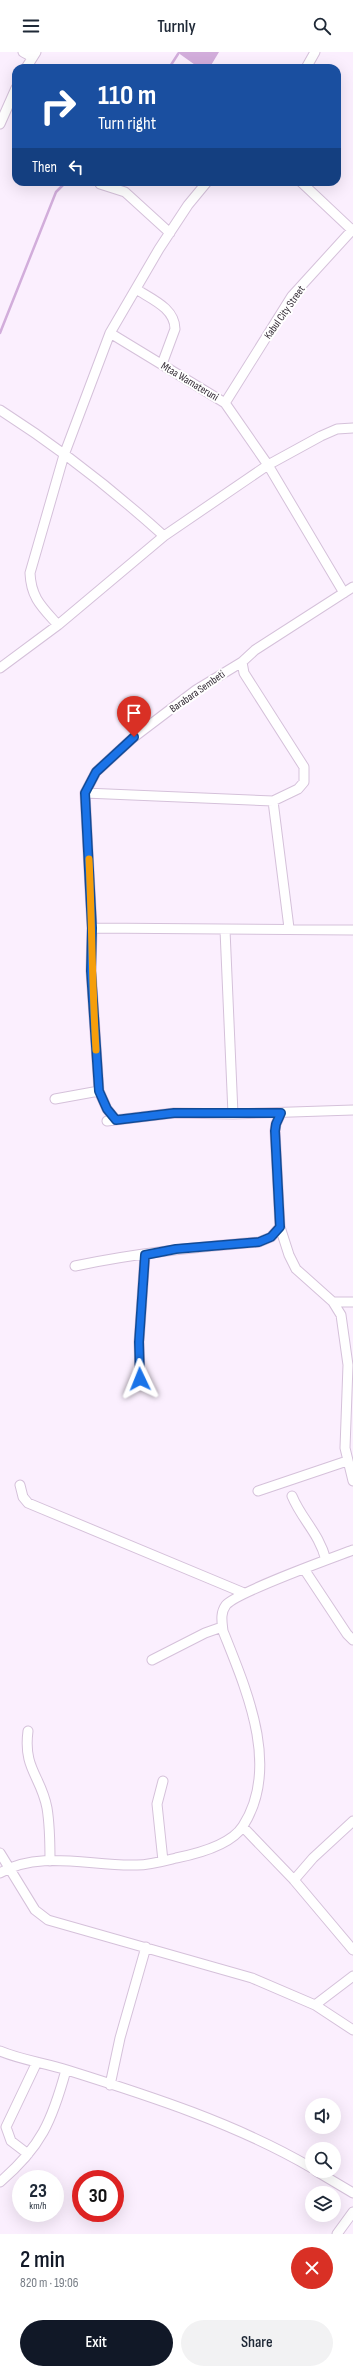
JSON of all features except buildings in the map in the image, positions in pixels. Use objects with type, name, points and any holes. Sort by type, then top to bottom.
[{"type":"street","points":[[23,52],[34,55],[28,64]]},
{"type":"street","points":[[308,64],[315,52]]},
{"type":"street","points":[[0,124],[12,107]]},
{"type":"street","points":[[106,186],[126,192],[170,233]]},
{"type":"street","points":[[58,625],[39,605],[30,588],[30,573],[64,455],[110,333],[188,205],[205,186]]},
{"type":"street","points":[[305,186],[352,229]]},
{"type":"street","name":"Kabul City Street","points":[[225,403],[292,296],[352,229]]},
{"type":"street","points":[[136,289],[165,307],[175,323],[175,329],[162,364]]},
{"type":"street","name":"Mtaa Wamateruni","points":[[110,333],[225,403],[268,465],[344,593]]},
{"type":"street","points":[[0,410],[31,430],[124,500],[164,536]]},
{"type":"street","points":[[0,668],[58,625],[164,536],[268,465],[337,429],[353,428]]},
{"type":"street","name":"Barabara Sembeti","points":[[85,793],[96,772],[134,737],[196,690],[242,662],[254,650],[353,587]]},
{"type":"street","points":[[242,662],[244,673],[304,767],[305,777],[302,785],[298,789],[273,801],[85,793],[92,928],[91,971],[99,1091],[112,1121],[174,1113],[233,1114],[353,1110]]},
{"type":"street","points":[[273,801],[289,928]]},
{"type":"street","points":[[92,928],[225,930],[289,928],[351,932]]},
{"type":"street","points":[[225,930],[233,1114]]},
{"type":"street","points":[[55,1098],[99,1091]]},
{"type":"street","points":[[281,1113],[276,1124],[275,1131],[280,1227],[296,1269],[333,1302],[341,1315],[351,1391],[344,1428],[347,1461],[353,1481]]},
{"type":"street","points":[[75,1266],[112,1258],[145,1255],[176,1249],[259,1242],[271,1237],[280,1227]]},
{"type":"street","points":[[140,1379],[139,1342],[145,1255]]},
{"type":"street","points":[[333,1302],[353,1302]]},
{"type":"street","points":[[258,1491],[347,1461]]},
{"type":"street","points":[[20,1485],[23,1498],[28,1503],[244,1593]]},
{"type":"street","points":[[292,1496],[298,1511],[313,1529],[326,1560]]},
{"type":"street","points":[[0,1873],[9,1868],[36,1861],[138,1866],[200,1854],[222,1843],[243,1827],[258,1787],[258,1740],[254,1716],[222,1628],[221,1617],[227,1604],[244,1593],[353,1550]]},
{"type":"street","points":[[304,1569],[351,1635]]},
{"type":"street","points":[[152,1660],[205,1633],[222,1628]]},
{"type":"street","points":[[28,1731],[26,1744],[28,1764],[43,1792],[47,1809],[50,1861]]},
{"type":"street","points":[[163,1781],[157,1804],[163,1861]]},
{"type":"street","points":[[294,1880],[313,1858],[353,1821]]},
{"type":"street","points":[[243,1827],[294,1880],[353,1950]]},
{"type":"street","points":[[0,1853],[35,1910],[48,1920],[252,1978],[316,2005],[353,2030]]},
{"type":"street","points":[[110,2085],[120,2038],[146,1947]]},
{"type":"street","points":[[316,2005],[353,1976]]},
{"type":"street","points":[[0,2051],[66,2070],[213,2121],[305,2165]]},
{"type":"street","points":[[28,2154],[11,2141],[6,2127],[37,2062]]},
{"type":"street","points":[[0,2182],[28,2154],[45,2129],[59,2095],[66,2070]]},
{"type":"street","points":[[328,2178],[353,2193]]},
{"type":"street","points":[[337,2234],[353,2212]]},
{"type":"shaded area","points":[[177,52],[219,52],[212,64],[194,64]]},
{"type":"waterway","points":[[172,64],[178,54]]},
{"type":"waterway","points":[[0,333],[56,192],[62,186]]},
{"type":"slow traffic","points":[[89,859],[92,928],[91,971],[96,1050]]},
{"type":"route","points":[[134,737],[96,772],[85,793],[92,928],[91,971],[99,1091],[107,1109],[116,1120],[174,1113],[281,1113],[276,1124],[275,1131],[280,1227],[271,1237],[259,1242],[176,1249],[145,1255],[139,1342],[140,1379]]}]
